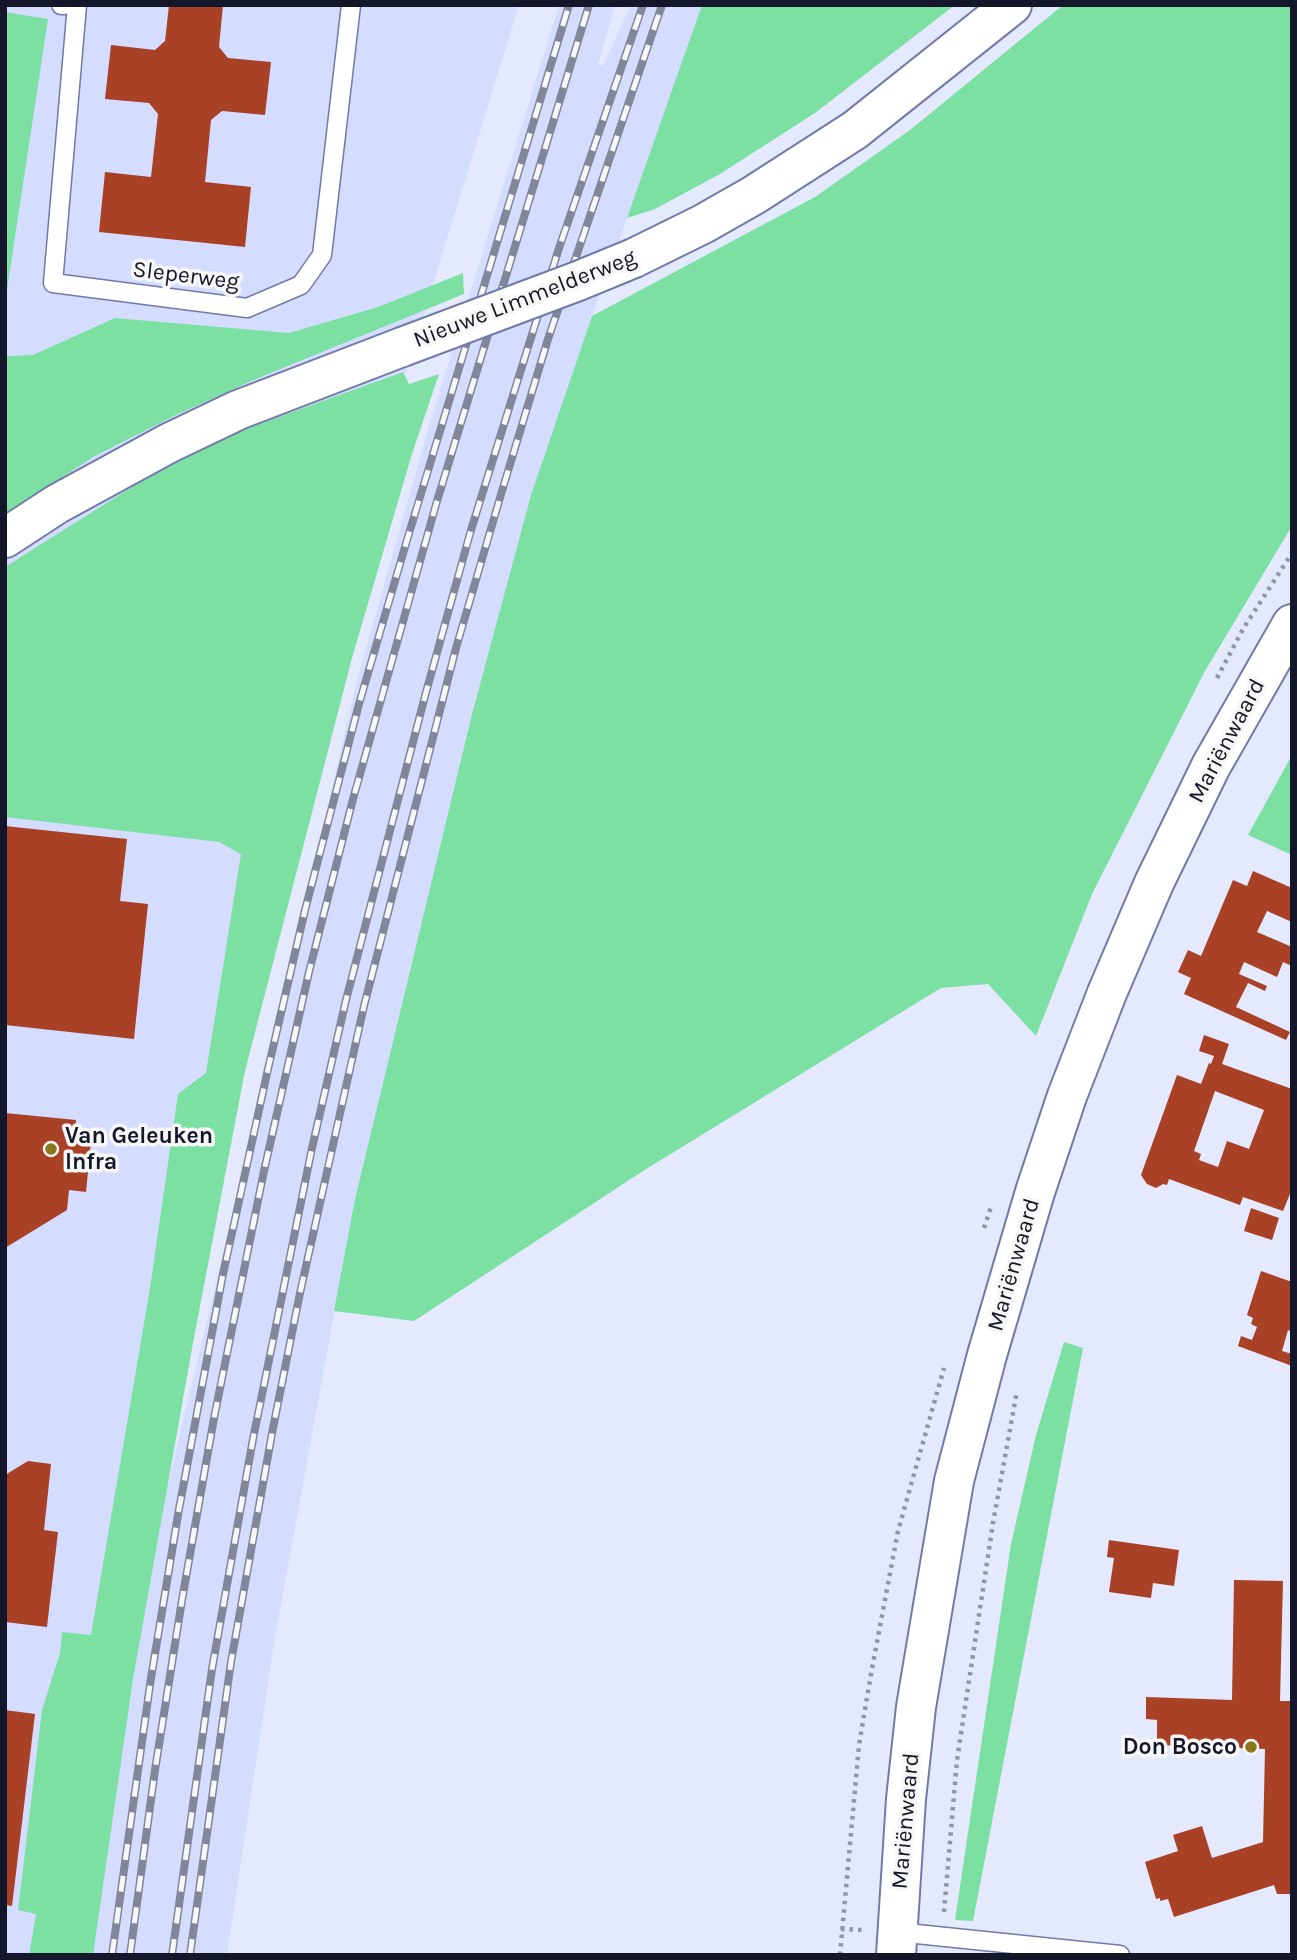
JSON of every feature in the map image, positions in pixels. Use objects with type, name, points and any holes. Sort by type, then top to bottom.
[{"type":"street","name":"Nieuwe Limmelderweg","points":[[5,538],[79,491],[238,410],[634,258],[744,201],[855,130],[1012,5]]},
{"type":"street","name":"Mariënwaard","points":[[896,1943],[906,1799],[916,1707],[954,1481],[987,1354],[1035,1192],[1067,1096],[1154,883],[1211,766],[1292,624]]},
{"type":"lane","name":"Sleperweg","points":[[77,5],[52,283],[247,308],[301,285],[322,255],[351,5]]},
{"type":"lane","points":[[896,1943],[943,1937],[1120,1955]]},
{"type":"path","name":"Mariënwaard","points":[[943,1937],[957,1760],[993,1523],[1018,1387]]},
{"type":"shaded area","points":[[5,5],[519,5],[275,797],[164,1500],[358,677],[429,426],[559,5],[615,5],[598,64],[603,66],[631,5],[702,5],[531,495],[472,714],[355,1199],[275,1637],[227,1955],[5,1955]]},
{"type":"green space","points":[[702,5],[955,5],[815,113],[720,174],[655,209],[627,218]]},
{"type":"green space","points":[[1063,5],[1292,5],[1292,526],[1205,671],[1092,894],[1036,1036],[988,984],[941,988],[643,1171],[414,1321],[334,1311],[355,1199],[472,714],[531,495],[592,316],[815,197],[910,130]]},
{"type":"green space","points":[[5,12],[48,19],[5,303]]},
{"type":"green space","points":[[463,273],[464,294],[256,379],[176,415],[93,457],[5,515],[5,351],[8,356],[33,355],[115,318],[289,333],[378,307]]},
{"type":"green space","points":[[403,372],[409,384],[439,374],[412,454],[352,658],[245,1071],[133,1679],[93,1955],[29,1955],[36,1914],[18,1910],[42,1710],[60,1653],[62,1632],[91,1635],[150,1288],[178,1094],[206,1073],[241,854],[219,842],[5,817],[5,567],[135,485],[229,435]]},
{"type":"green space","points":[[1292,755],[1292,855],[1248,835]]},
{"type":"green space","points":[[1064,1342],[1083,1348],[973,1921],[955,1920],[1011,1544],[1036,1435]]},
{"type":"building","points":[[169,5],[223,5],[219,47],[228,58],[271,62],[265,115],[222,111],[211,120],[205,182],[251,187],[245,247],[99,232],[105,172],[151,177],[158,114],[149,103],[105,99],[111,45],[155,50],[165,41]]},
{"type":"building","points":[[5,826],[127,839],[120,901],[148,904],[134,1039],[5,1025]]},
{"type":"building","points":[[1253,871],[1292,888],[1292,922],[1267,911],[1257,932],[1292,947],[1292,966],[1283,962],[1277,977],[1244,962],[1239,974],[1267,986],[1265,991],[1248,983],[1236,1007],[1290,1032],[1286,1040],[1184,994],[1191,978],[1178,972],[1188,950],[1201,956],[1233,880],[1247,886]]},
{"type":"building","points":[[1204,1035],[1229,1044],[1222,1064],[1292,1089],[1292,1189],[1283,1211],[1243,1197],[1240,1205],[1169,1179],[1167,1185],[1156,1188],[1147,1184],[1141,1175],[1177,1075],[1201,1084],[1209,1063],[1211,1064],[1214,1056],[1199,1051]],"holes":[[[1215,1091],[1264,1110],[1249,1149],[1227,1141],[1218,1167],[1199,1160],[1201,1154],[1194,1151]]]},
{"type":"building","points":[[5,1113],[76,1120],[75,1129],[92,1131],[86,1192],[69,1190],[67,1210],[5,1248]]},
{"type":"building","points":[[1251,1208],[1279,1218],[1272,1240],[1244,1231]]},
{"type":"building","points":[[1261,1271],[1292,1282],[1292,1332],[1288,1330],[1282,1351],[1292,1354],[1292,1366],[1238,1346],[1241,1336],[1252,1340],[1257,1327],[1251,1324],[1253,1318],[1247,1315]]},
{"type":"building","points":[[28,1461],[51,1464],[44,1530],[58,1532],[47,1627],[5,1622],[5,1475]]},
{"type":"building","points":[[1109,1540],[1179,1550],[1174,1586],[1153,1583],[1151,1598],[1109,1592],[1114,1558],[1107,1557]]},
{"type":"building","name":"Don Bosco","points":[[1234,1580],[1283,1581],[1280,1701],[1292,1701],[1292,1894],[1277,1894],[1274,1885],[1174,1917],[1168,1899],[1156,1899],[1145,1862],[1178,1851],[1173,1835],[1202,1826],[1212,1858],[1263,1842],[1265,1749],[1157,1745],[1157,1720],[1146,1719],[1146,1697],[1232,1700]]},
{"type":"building","points":[[5,1710],[35,1714],[12,1906],[5,1905]]},
{"type":"railway","points":[[112,1955],[151,1678],[179,1509],[223,1274],[305,910],[359,704],[569,5]]},
{"type":"railway","points":[[130,1955],[155,1770],[214,1418],[264,1171],[309,972],[353,799],[437,501],[589,5]]},
{"type":"railway","points":[[172,1955],[212,1669],[253,1439],[312,1148],[346,1000],[471,530],[559,248],[643,5]]},
{"type":"railway","points":[[190,1955],[231,1662],[273,1428],[364,1006],[456,648],[502,491],[548,339],[662,5]]},
{"type":"place","name":"Van Geleuken Infra","points":[[51,1149]]},
{"type":"place","name":"Don Bosco","points":[[1251,1747]]}]
